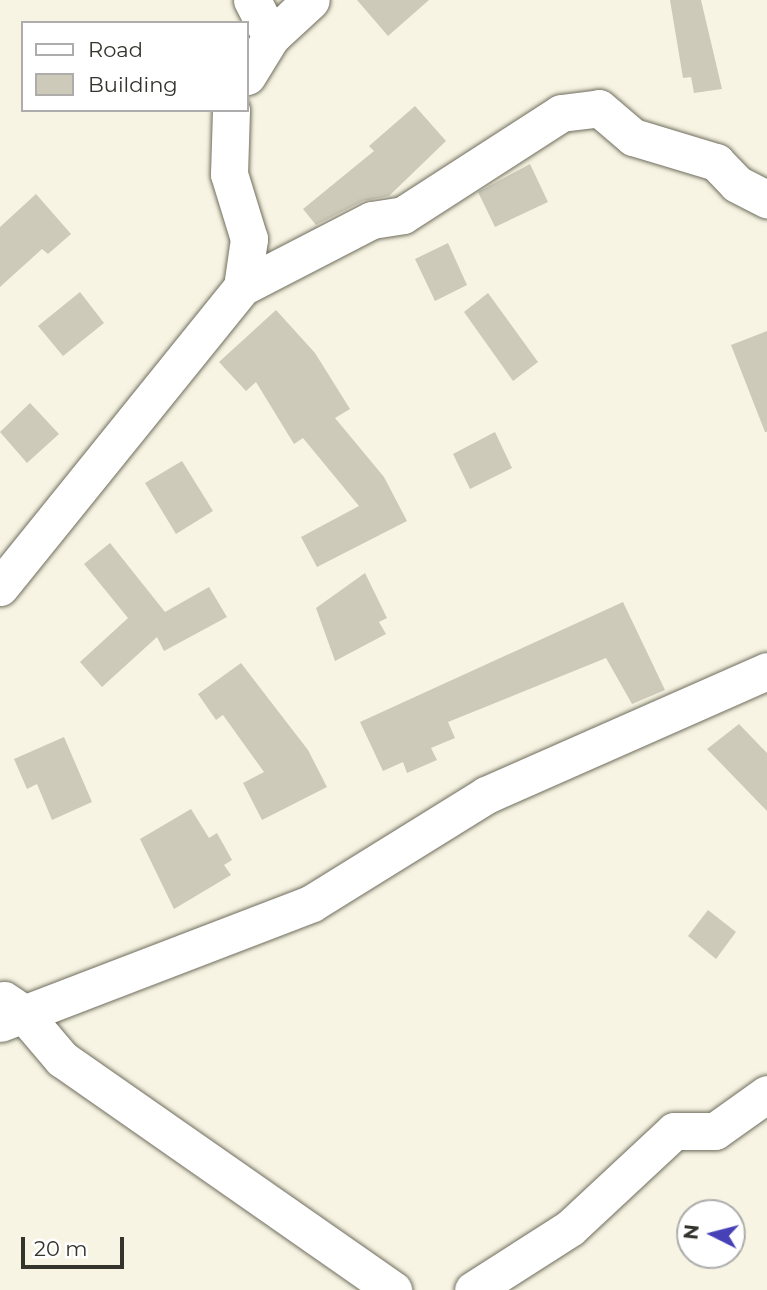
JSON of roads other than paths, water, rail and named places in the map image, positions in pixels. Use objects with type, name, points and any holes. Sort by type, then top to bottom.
[{"type":"street","points":[[252,0],[271,37]]},
{"type":"street","points":[[248,74],[271,37],[311,0]]},
{"type":"street","points":[[0,587],[242,287],[372,220],[403,215],[561,113],[599,108],[634,137],[716,162],[737,184],[767,199]]},
{"type":"street","points":[[231,112],[229,174],[249,239],[242,287]]},
{"type":"street","points":[[393,1290],[62,1059],[7,1011],[312,903],[486,795],[767,671]]},
{"type":"street","points":[[473,1290],[570,1228],[674,1131],[715,1131],[767,1094]]}]
